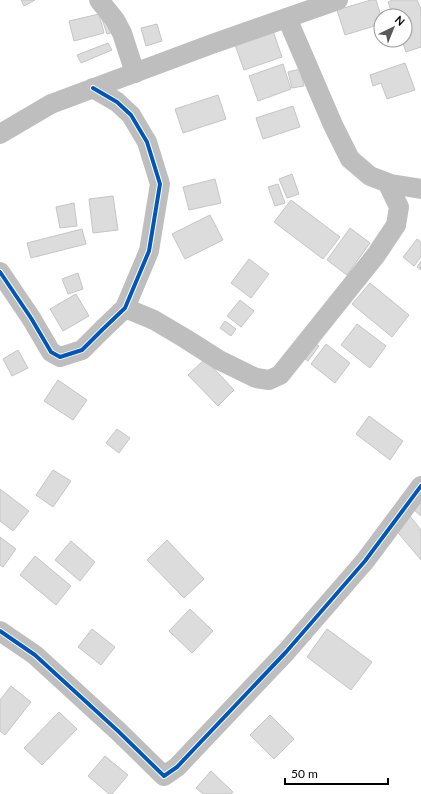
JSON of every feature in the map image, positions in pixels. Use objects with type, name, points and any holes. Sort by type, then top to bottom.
[{"type":"street","points":[[100,0],[115,20],[122,33],[135,73]]},
{"type":"street","points":[[0,134],[51,104],[338,0]]},
{"type":"street","points":[[287,18],[333,124],[350,159],[370,176],[388,184],[421,189]]},
{"type":"street","points":[[0,272],[31,318],[51,352],[60,357],[82,350],[125,308],[149,251],[160,184],[147,142],[131,115],[118,102],[93,88]]},
{"type":"street","points":[[125,308],[154,320],[219,360],[256,378],[268,380],[280,375],[376,256],[396,225],[399,207],[388,184]]},
{"type":"street","points":[[0,631],[35,655],[118,731],[164,776],[177,767],[286,652],[365,561],[421,486]]},
{"type":"building","points":[[21,0],[35,0],[24,6]]},
{"type":"building","points":[[371,0],[376,0],[378,8],[373,8],[373,26],[345,35],[337,10]]},
{"type":"building","points":[[392,0],[417,0],[421,9],[421,47],[406,52],[405,48],[413,48],[413,8],[390,8],[388,2]]},
{"type":"building","points":[[99,14],[104,33],[74,41],[69,21]]},
{"type":"building","points":[[102,19],[115,32],[107,34]]},
{"type":"building","points":[[157,24],[162,41],[146,46],[141,28]]},
{"type":"building","points":[[273,31],[282,57],[244,70],[235,45]]},
{"type":"building","points":[[108,43],[112,50],[81,63],[77,55]]},
{"type":"building","points":[[405,63],[415,90],[387,99],[381,83],[373,86],[370,75]]},
{"type":"building","points":[[283,64],[291,89],[258,101],[249,76]]},
{"type":"building","points":[[300,69],[304,86],[292,88],[288,72]]},
{"type":"building","points":[[218,95],[226,119],[183,133],[175,109]]},
{"type":"building","points":[[293,106],[300,127],[263,139],[256,118]]},
{"type":"building","points":[[292,174],[299,194],[287,198],[279,179]]},
{"type":"building","points":[[215,179],[221,203],[189,210],[183,187]]},
{"type":"building","points":[[278,184],[285,203],[275,206],[268,187]]},
{"type":"building","points":[[113,196],[118,230],[93,233],[89,199]]},
{"type":"building","points":[[291,200],[340,237],[323,259],[274,222]]},
{"type":"building","points":[[74,203],[77,226],[60,228],[56,207]]},
{"type":"building","points":[[210,215],[223,240],[185,259],[172,234]]},
{"type":"building","points":[[350,228],[370,243],[347,275],[327,260]]},
{"type":"building","points":[[82,229],[86,244],[31,258],[27,243]]},
{"type":"building","points":[[417,239],[421,242],[421,257],[414,266],[403,257]]},
{"type":"building","points":[[249,259],[269,274],[251,298],[231,283]]},
{"type":"building","points":[[421,261],[421,270],[417,267]]},
{"type":"building","points":[[78,273],[83,289],[68,294],[62,279]]},
{"type":"building","points":[[370,283],[409,315],[392,337],[352,304]]},
{"type":"building","points":[[76,294],[89,316],[63,331],[50,309]]},
{"type":"building","points":[[240,300],[254,311],[241,327],[227,316]]},
{"type":"building","points":[[225,321],[236,329],[231,336],[220,328]]},
{"type":"building","points":[[357,324],[386,346],[370,368],[341,345]]},
{"type":"building","points":[[311,341],[319,346],[308,361],[301,356]]},
{"type":"building","points":[[326,344],[350,363],[335,383],[311,364]]},
{"type":"building","points":[[18,350],[28,368],[12,376],[3,359]]},
{"type":"building","points":[[205,359],[234,390],[218,406],[188,375]]},
{"type":"building","points":[[58,380],[87,400],[73,420],[44,401]]},
{"type":"building","points":[[369,416],[403,441],[390,460],[356,434]]},
{"type":"building","points":[[117,429],[130,438],[119,453],[106,443]]},
{"type":"building","points":[[53,470],[71,481],[53,507],[36,495]]},
{"type":"building","points":[[0,489],[29,511],[13,531],[0,521]]},
{"type":"building","points":[[421,502],[421,516],[414,510]]},
{"type":"building","points":[[409,515],[421,530],[421,560],[394,528]]},
{"type":"building","points":[[0,537],[16,549],[3,567],[0,565]]},
{"type":"building","points":[[167,540],[204,579],[184,598],[147,560]]},
{"type":"building","points":[[71,541],[95,562],[80,581],[55,560]]},
{"type":"building","points":[[35,556],[71,586],[56,605],[20,575]]},
{"type":"building","points":[[190,609],[213,631],[192,653],[169,631]]},
{"type":"building","points":[[92,629],[115,647],[101,665],[78,647]]},
{"type":"building","points":[[327,629],[372,662],[351,690],[307,657]]},
{"type":"building","points":[[11,686],[31,702],[5,735],[0,731],[0,700]]},
{"type":"building","points":[[59,712],[77,729],[42,765],[24,748]]},
{"type":"building","points":[[270,715],[294,739],[274,759],[250,735]]},
{"type":"building","points":[[105,756],[128,775],[112,794],[109,794],[88,776]]},
{"type":"building","points":[[211,771],[233,792],[231,794],[203,794],[196,788]]},
{"type":"cycle path","points":[[0,272],[31,318],[51,352],[60,357],[82,350],[125,308],[149,251],[160,184],[147,142],[131,115],[117,102],[93,88]]},
{"type":"cycle path","points":[[0,631],[35,655],[118,731],[164,776],[177,767],[286,652],[365,561],[421,486]]}]
